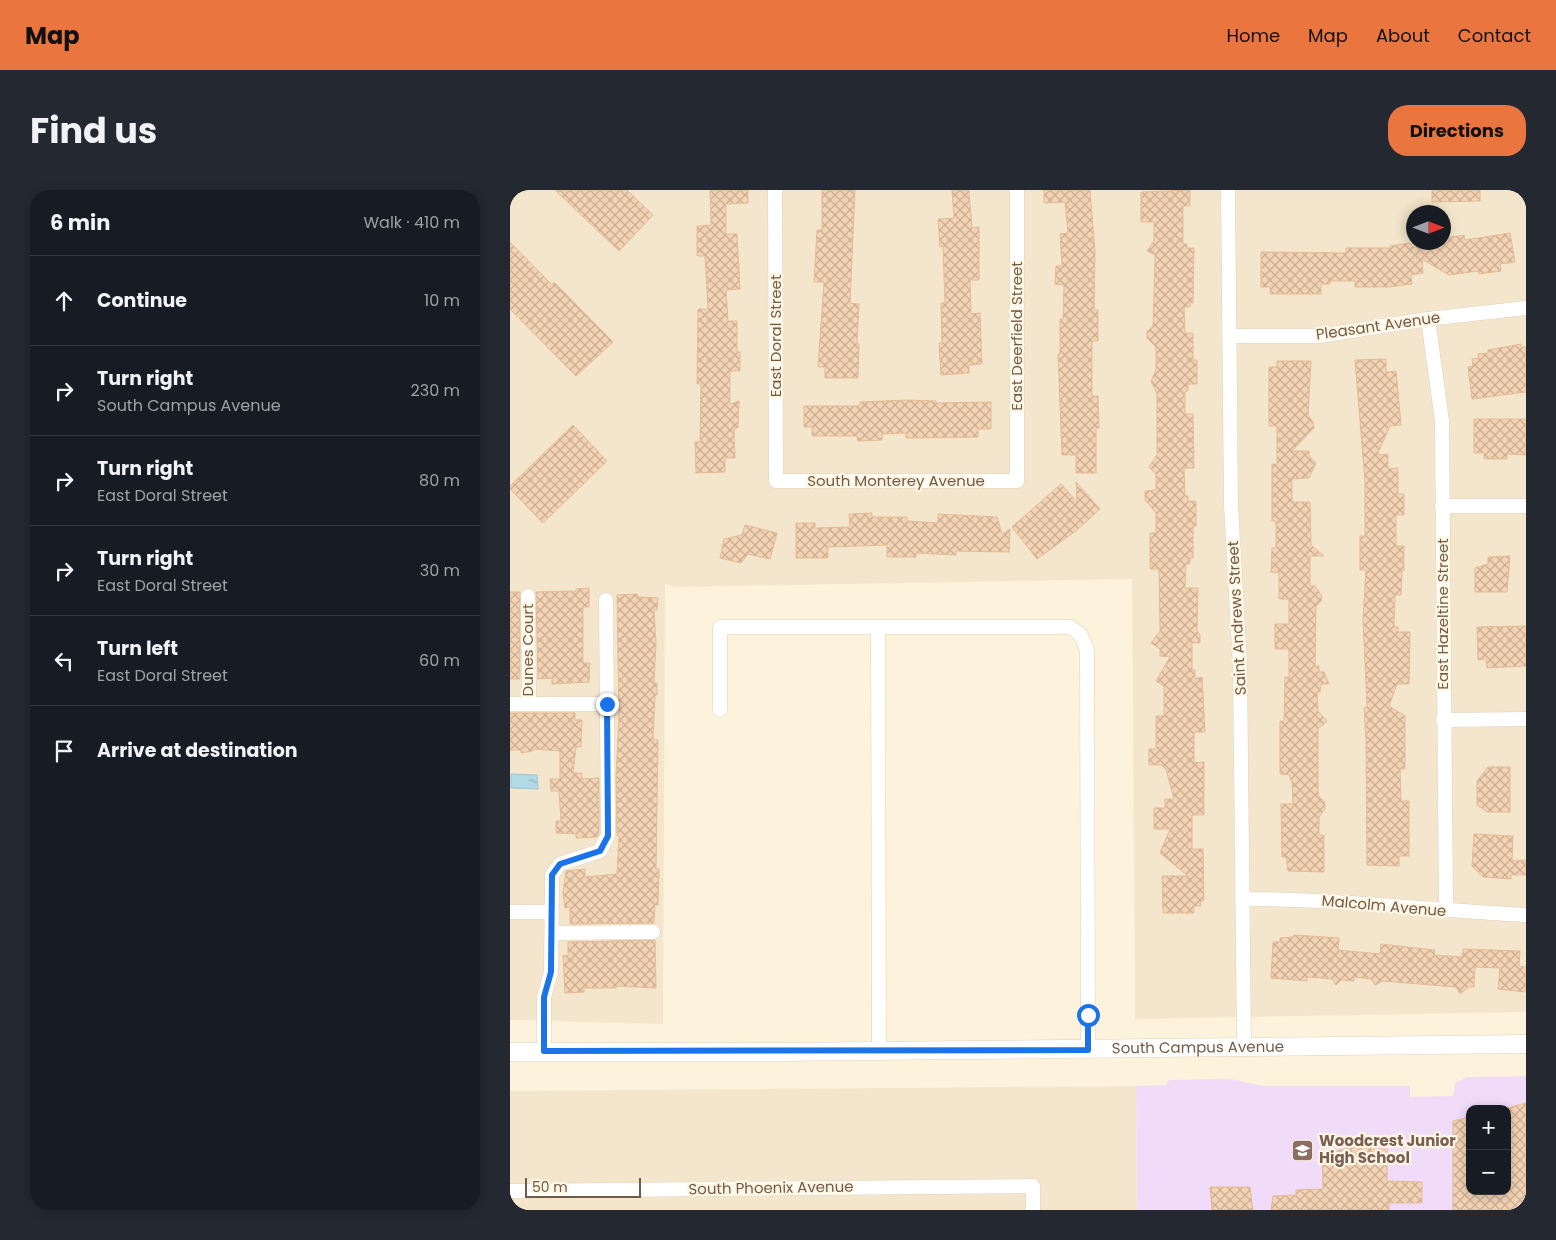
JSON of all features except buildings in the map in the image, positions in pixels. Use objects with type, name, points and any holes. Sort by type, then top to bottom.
[{"type":"street","name":"East Doral Street","points":[[776,190],[776,481]]},
{"type":"street","name":"East Deerfield Street","points":[[1017,190],[1017,481]]},
{"type":"street","name":"Saint Andrews Street","points":[[1228,190],[1231,505],[1240,666],[1244,1046]]},
{"type":"street","name":"Pleasant Avenue","points":[[1229,336],[1319,336],[1428,318],[1526,308]]},
{"type":"street","name":"East Hazeltine Street","points":[[1428,318],[1442,421],[1446,911]]},
{"type":"street","name":"South Monterey Avenue","points":[[776,481],[1017,481]]},
{"type":"street","points":[[1442,506],[1526,506]]},
{"type":"street","name":"Dunes Court","points":[[528,596],[529,704]]},
{"type":"street","points":[[544,1051],[544,997],[551,972],[552,875],[554,869],[560,864],[600,851],[608,836],[606,600]]},
{"type":"street","points":[[720,710],[720,627],[1070,627],[1080,634],[1087,649],[1088,1050]]},
{"type":"street","points":[[878,627],[879,1051]]},
{"type":"street","points":[[510,704],[607,704]]},
{"type":"street","points":[[1443,720],[1526,718]]},
{"type":"street","name":"Malcolm Avenue","points":[[1242,899],[1306,899],[1446,911],[1526,915]]},
{"type":"street","points":[[510,912],[552,912]]},
{"type":"street","points":[[552,933],[653,932]]},
{"type":"street","name":"South Campus Avenue","points":[[510,1052],[1088,1050],[1244,1046],[1526,1044]]},
{"type":"street","name":"South Phoenix Avenue","points":[[510,1191],[1033,1186],[1033,1210]]},
{"type":"shaded area","points":[[510,190],[1526,190],[1526,1012],[1135,1019],[1132,579],[674,587],[665,584],[663,1024],[510,1020]]},
{"type":"shaded area","name":"Woodcrest Junior High School","points":[[1526,1076],[1526,1210],[1137,1210],[1136,1086],[1166,1085],[1169,1080],[1231,1079],[1263,1086],[1410,1086],[1410,1097],[1453,1096],[1455,1083],[1467,1077]]},
{"type":"shaded area","points":[[1136,1086],[1137,1210],[510,1210],[510,1091]]},
{"type":"water","points":[[511,774],[537,775],[538,789],[511,788]]},
{"type":"place","name":"Woodcrest Junior High School","points":[[1303,1150]]},
{"type":"route","points":[[607,704],[608,836],[600,851],[560,864],[554,869],[552,875],[551,972],[544,997],[544,1051],[1088,1050],[1088,1015]]}]
